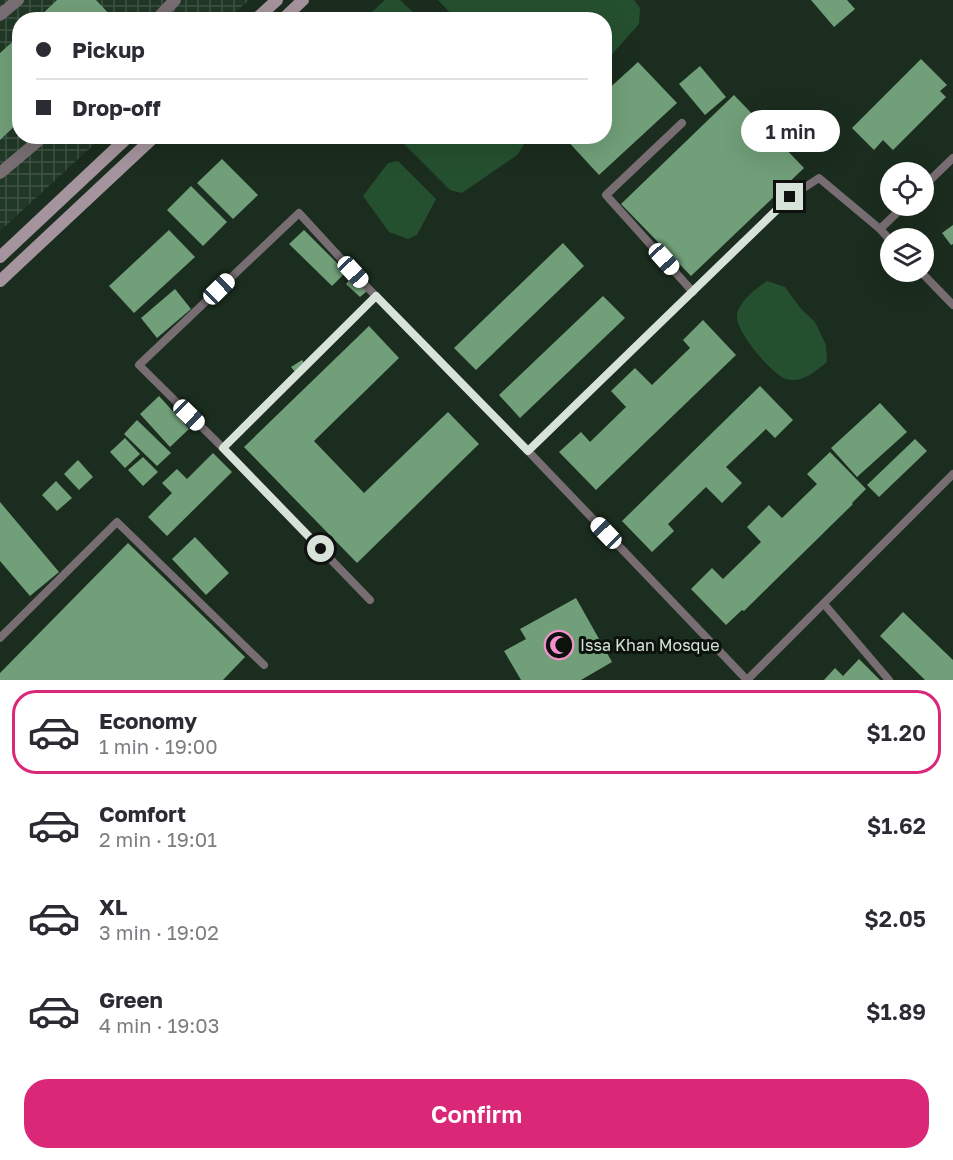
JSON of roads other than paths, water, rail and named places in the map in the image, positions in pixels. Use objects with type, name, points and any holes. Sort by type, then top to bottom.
[{"type":"main road","points":[[264,12],[277,0]]},
{"type":"main road","points":[[290,12],[303,0]]},
{"type":"main road","points":[[0,257],[120,144]]},
{"type":"main road","points":[[0,281],[146,144]]},
{"type":"street","points":[[0,15],[18,0]]},
{"type":"street","points":[[0,173],[35,144]]},
{"type":"lane","points":[[682,123],[606,195],[693,292]]},
{"type":"lane","points":[[934,176],[953,158]]},
{"type":"lane","points":[[528,451],[790,197],[819,178],[880,229]]},
{"type":"lane","points":[[370,600],[139,365],[298,213],[747,680],[953,474]]},
{"type":"lane","points":[[881,228],[894,216]]},
{"type":"lane","points":[[931,282],[953,305]]},
{"type":"lane","points":[[223,448],[376,296]]},
{"type":"lane","points":[[0,638],[117,522],[264,665]]},
{"type":"lane","points":[[824,604],[889,680]]},
{"type":"place","name":"Issa Khan Mosque","points":[[559,645]]}]
